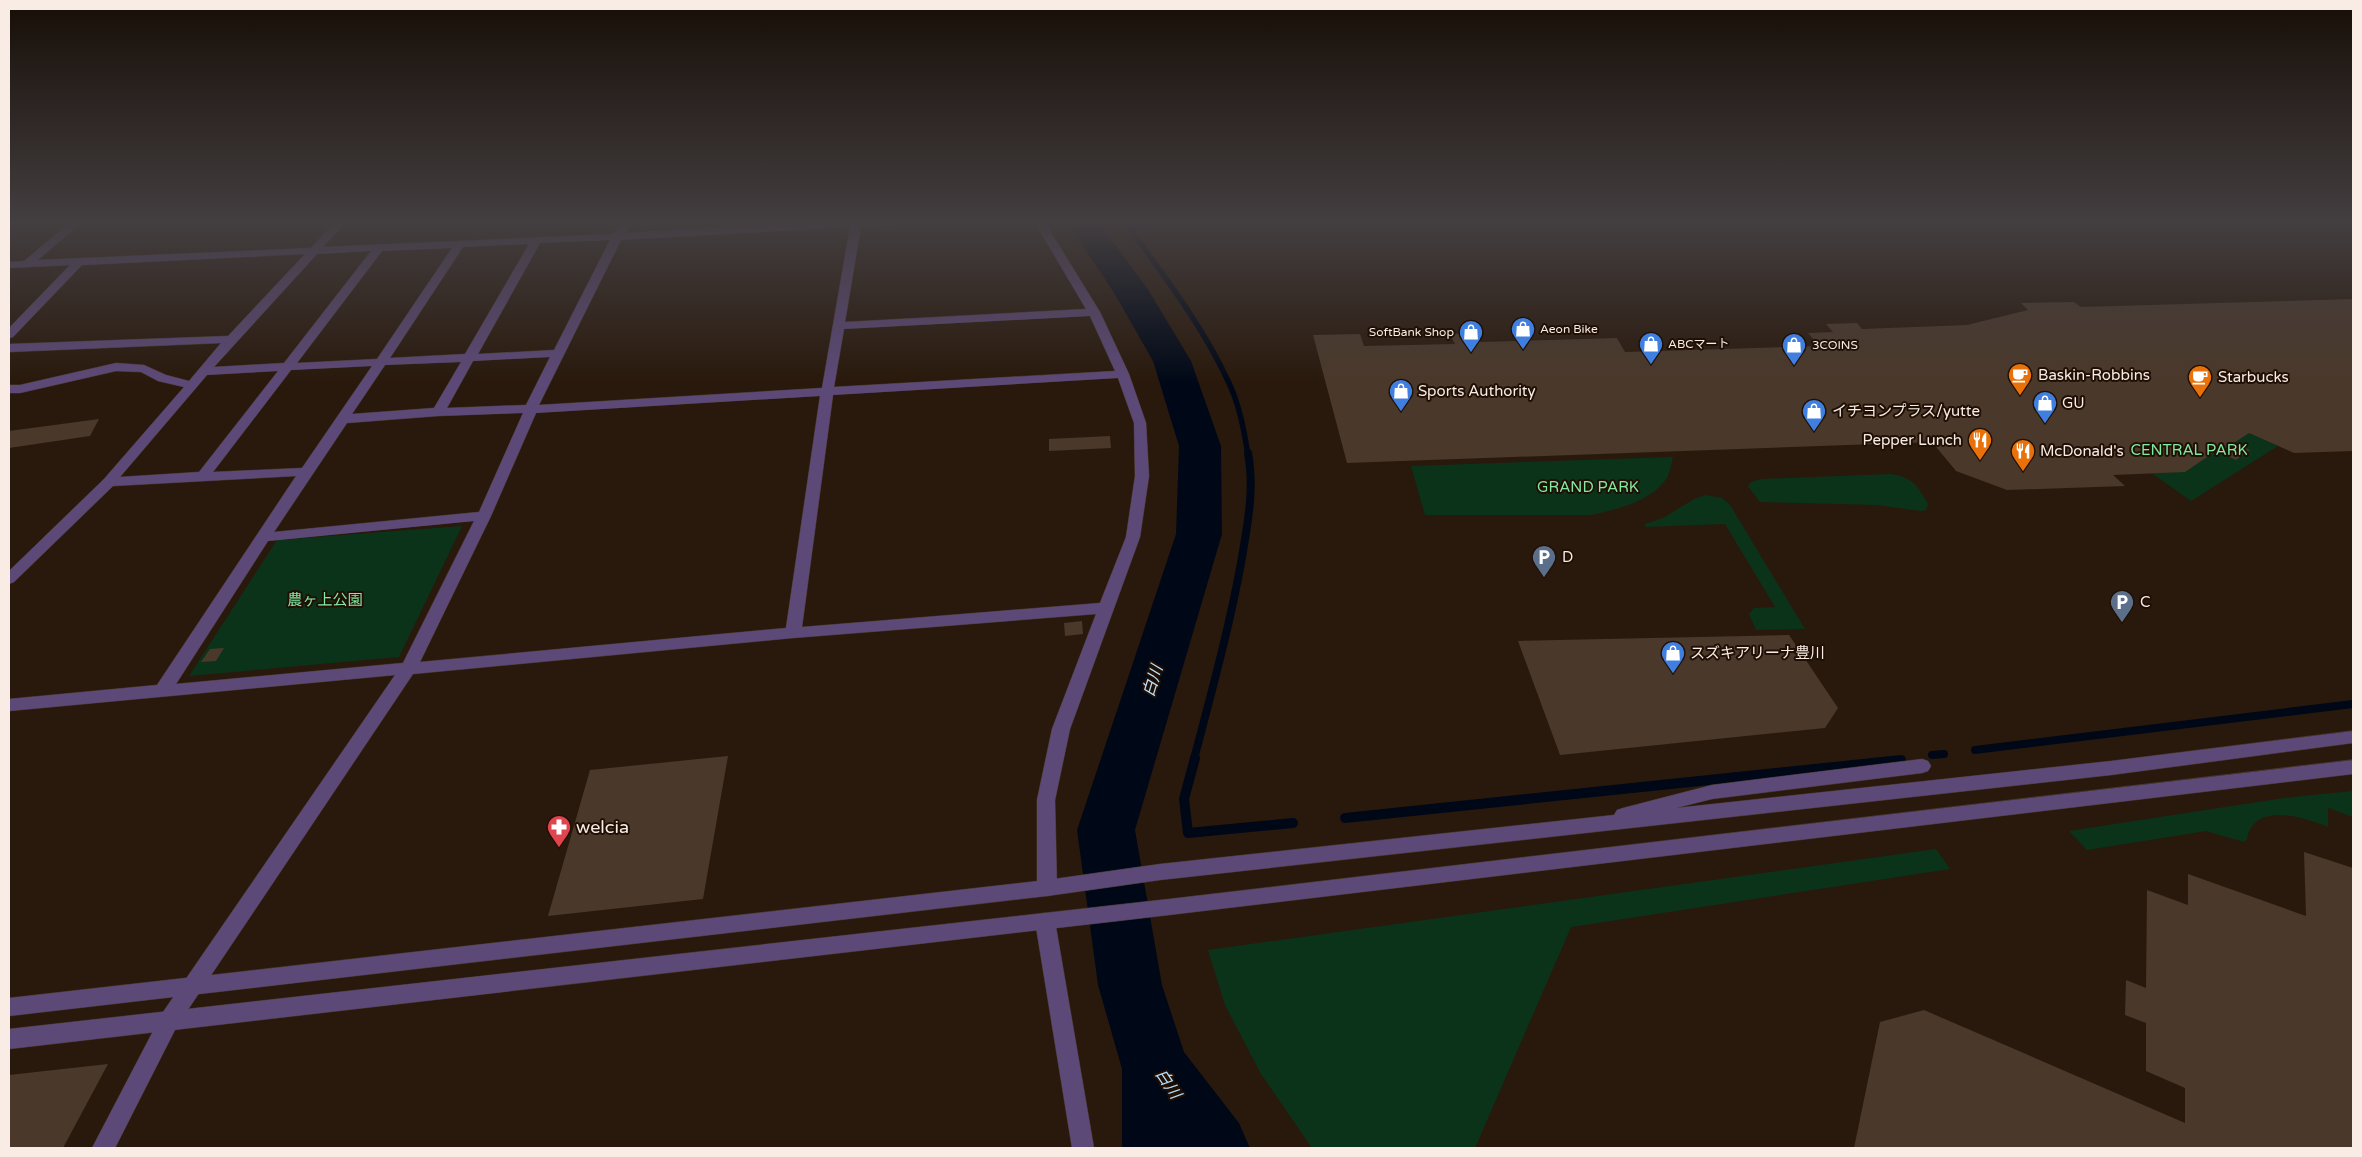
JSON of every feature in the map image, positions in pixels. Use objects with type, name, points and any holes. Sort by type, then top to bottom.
[{"type":"street","points":[[9,335],[67,275]]},
{"type":"street","points":[[9,579],[109,482],[231,339],[291,275]]},
{"type":"street","points":[[203,476],[358,275]]},
{"type":"street","points":[[163,690],[266,537],[306,472],[439,275]]},
{"type":"street","points":[[438,412],[517,275]]},
{"type":"street","points":[[103,1148],[170,1019],[408,669],[484,516],[531,409],[597,275]]},
{"type":"street","points":[[793,633],[848,275]]},
{"type":"street","points":[[1048,888],[1046,800],[1061,729],[1133,537],[1142,476],[1140,422],[1123,374],[1094,312],[1071,275]]},
{"type":"street","points":[[840,326],[1094,312]]},
{"type":"street","points":[[9,348],[231,339]]},
{"type":"street","points":[[205,371],[559,353]]},
{"type":"street","points":[[9,389],[20,389],[116,367],[144,369],[162,378],[192,385]]},
{"type":"street","points":[[343,419],[438,412],[531,409],[1123,374]]},
{"type":"street","points":[[109,482],[306,472]]},
{"type":"street","points":[[266,537],[484,516]]},
{"type":"street","points":[[9,705],[793,633],[1107,608]]},
{"type":"street","points":[[9,1007],[1048,888],[1072,883],[1160,872],[2111,768],[2353,737]]},
{"type":"street","points":[[1573,828],[1712,792],[1922,766]]},
{"type":"street","points":[[9,1039],[170,1019],[1169,907],[2353,767]]},
{"type":"street","points":[[1046,921],[1083,1148]]},
{"type":"green space","name":"CENTRAL PARK","points":[[2190,406],[2278,446],[2191,501],[2067,413]]},
{"type":"green space","name":"GRAND PARK","points":[[1673,457],[1666,479],[1649,495],[1620,508],[1591,515],[1425,515],[1411,466]]},
{"type":"green space","points":[[1891,474],[1904,477],[1914,483],[1928,504],[1926,510],[1921,511],[1877,505],[1760,502],[1748,486],[1751,482],[1762,479]]},
{"type":"green space","points":[[1706,495],[1722,498],[1730,505],[1805,629],[1756,630],[1749,614],[1754,608],[1775,607],[1725,524],[1645,527],[1645,524],[1663,518],[1694,499]]},
{"type":"green space","name":"農ヶ上公園","points":[[462,526],[399,657],[189,676],[277,540]]},
{"type":"green space","points":[[2353,791],[2353,817],[2328,808],[2328,827],[2294,816],[2269,816],[2259,820],[2252,827],[2244,842],[2206,831],[2087,850],[2069,831],[2284,798]]},
{"type":"green space","points":[[1936,849],[1950,869],[1571,927],[1475,1148],[1312,1148],[1261,1074],[1225,1005],[1208,950]]},
{"type":"building","points":[[2353,299],[2353,451],[2294,453],[2249,433],[2234,443],[2250,450],[2236,460],[2216,451],[2185,472],[2113,475],[2125,486],[2007,490],[1956,471],[1932,442],[1347,463],[1313,335],[1360,334],[1364,346],[1455,344],[1450,334],[1475,333],[1480,342],[1617,338],[1625,352],[1819,346],[1808,333],[1833,332],[1826,324],[1857,323],[1862,329],[1967,325],[2028,310],[2021,303],[2074,302],[2081,307]]},
{"type":"building","points":[[99,419],[90,436],[9,448],[9,431]]},
{"type":"building","points":[[1110,436],[1111,448],[1049,451],[1049,439]]},
{"type":"building","points":[[1082,621],[1083,634],[1065,636],[1064,623]]},
{"type":"building","name":"スズキアリーナ豊川","points":[[1789,635],[1838,708],[1825,728],[1560,755],[1518,641]]},
{"type":"building","points":[[224,648],[216,661],[201,662],[210,649]]},
{"type":"building","points":[[728,756],[703,899],[548,916],[590,770]]},
{"type":"building","points":[[2304,852],[2353,868],[2353,1148],[1854,1148],[1880,1022],[1924,1010],[2185,1123],[2185,1088],[2146,1071],[2146,1023],[2125,1015],[2126,980],[2146,988],[2147,890],[2188,905],[2188,874],[2306,916]]},
{"type":"building","points":[[108,1064],[63,1148],[9,1148],[9,1075]]},
{"type":"waterway","name":"白川","points":[[1120,275],[1172,361],[1200,446],[1199,534],[1106,830],[1130,985],[1156,1069]]},
{"type":"waterway","points":[[1163,275],[1206,340],[1228,381],[1238,407],[1248,455]]},
{"type":"waterway","points":[[1194,759],[1225,637],[1241,563],[1248,522],[1251,481],[1248,453]]},
{"type":"waterway","points":[[1975,750],[2353,704]]},
{"type":"waterway","points":[[1932,755],[1944,754]]},
{"type":"waterway","points":[[1195,758],[1184,799],[1188,833],[1293,823]]},
{"type":"waterway","points":[[1345,818],[1901,760]]},
{"type":"waterway","name":"白川","points":[[1156,1069],[1214,1148]]},
{"type":"waterway","points":[[1156,1069],[1158,1148]]},
{"type":"place","name":"Aeon Bike","points":[[1523,350]]},
{"type":"place","name":"SoftBank Shop","points":[[1471,353]]},
{"type":"place","name":"ABCマート","points":[[1651,365]]},
{"type":"place","name":"3COINS","points":[[1794,366]]},
{"type":"place","name":"Baskin-Robbins","points":[[2020,396]]},
{"type":"place","name":"Starbucks","points":[[2200,398]]},
{"type":"place","name":"Sports Authority","points":[[1401,412]]},
{"type":"place","name":"GU","points":[[2045,424]]},
{"type":"place","name":"イチヨンプラス/yutte","points":[[1814,432]]},
{"type":"place","name":"Pepper Lunch","points":[[1980,461]]},
{"type":"place","name":"McDonald's","points":[[2023,472]]},
{"type":"place","name":"D","points":[[1544,578]]},
{"type":"place","name":"C","points":[[2122,623]]},
{"type":"place","name":"スズキアリーナ豊川","points":[[1673,674]]},
{"type":"place","name":"welcia","points":[[559,848]]}]
